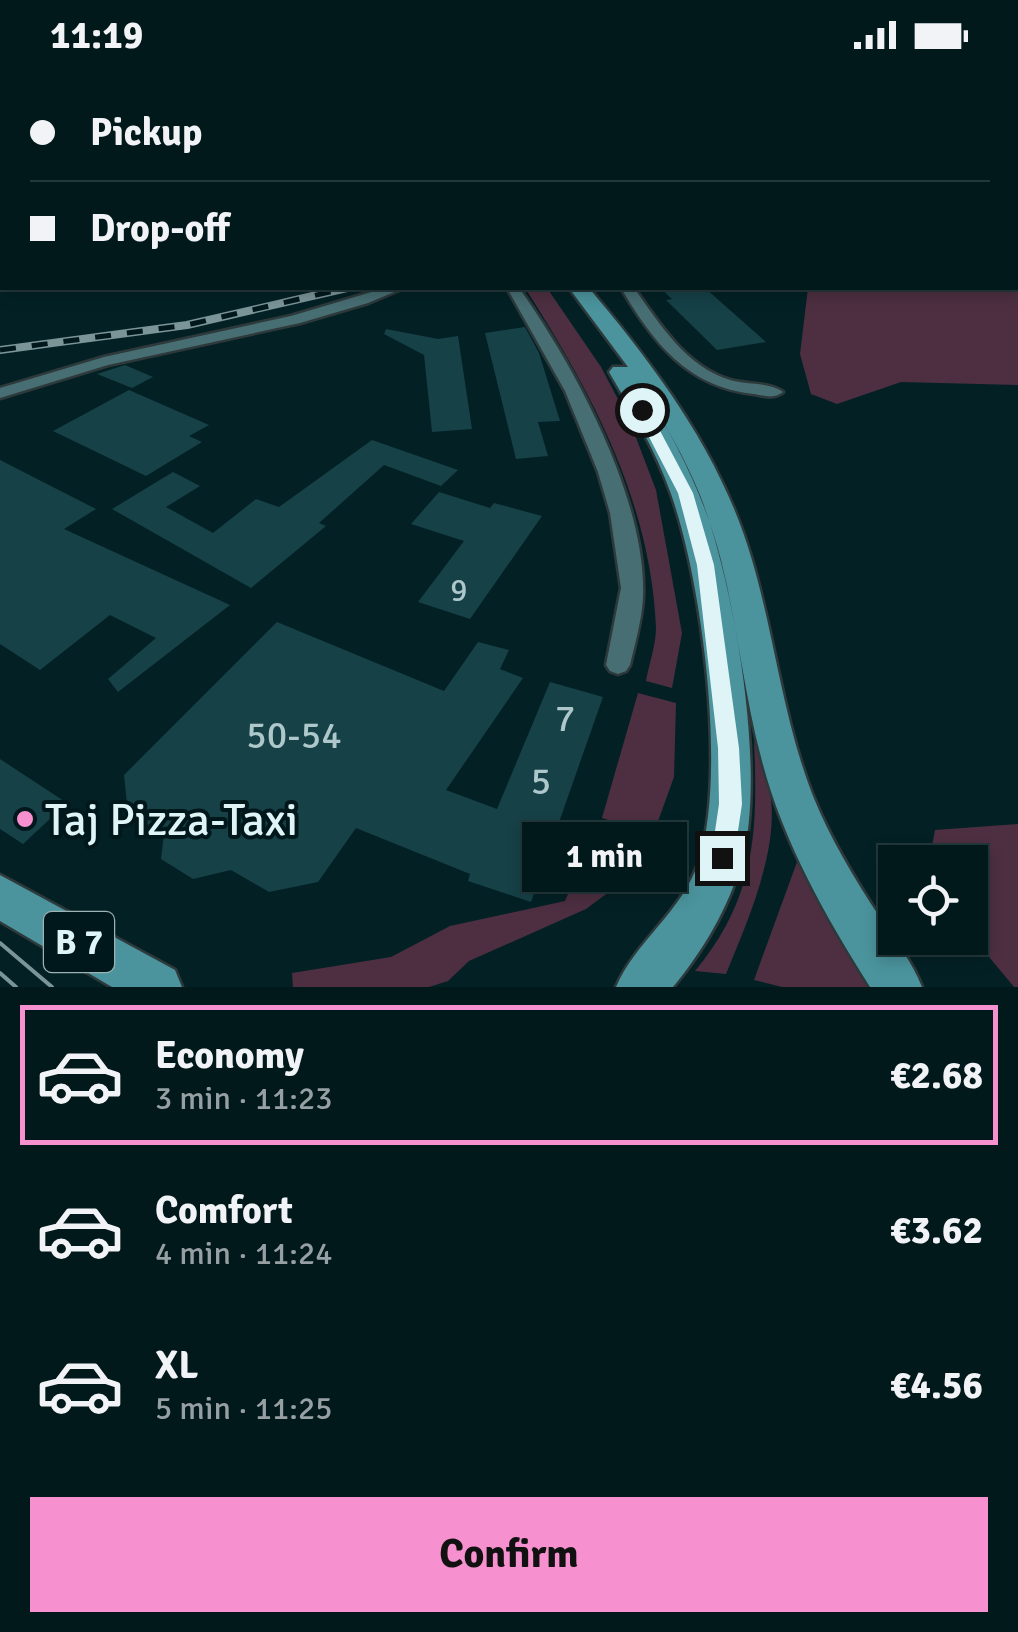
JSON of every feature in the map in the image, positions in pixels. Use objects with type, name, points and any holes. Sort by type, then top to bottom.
[{"type":"main road","points":[[564,290],[590,322],[627,382],[685,493],[706,565],[719,662],[730,804],[722,858],[698,915],[660,967],[640,987]]},
{"type":"main road","points":[[581,290],[681,428],[713,491],[740,566],[791,791],[842,900],[898,987]]},
{"type":"main road","name":"B 7","points":[[0,896],[158,987]]},
{"type":"street","points":[[0,393],[115,359],[279,325],[393,290]]},
{"type":"street","points":[[514,290],[542,333],[586,418],[621,524],[633,590],[618,664]]},
{"type":"street","points":[[628,290],[680,362],[695,373],[748,390],[775,392]]},
{"type":"shaded area","points":[[526,290],[548,290],[601,367],[630,422],[656,490],[682,633],[672,688],[646,681],[656,628],[643,536],[613,449],[573,367]]},
{"type":"shaded area","points":[[808,290],[1018,290],[1018,385],[901,382],[837,404],[811,394],[800,354]]},
{"type":"shaded area","points":[[638,693],[676,703],[674,777],[653,835],[602,818]]},
{"type":"shaded area","points":[[754,740],[770,793],[772,814],[766,861],[726,974],[695,971],[731,917],[742,890],[753,834]]},
{"type":"shaded area","points":[[1018,824],[1018,987],[987,955],[988,845],[932,845],[935,830]]},
{"type":"shaded area","points":[[594,833],[641,848],[613,889],[586,909],[469,961],[448,981],[429,987],[293,987],[292,973],[391,957],[450,926],[565,901]]},
{"type":"shaded area","points":[[797,862],[869,987],[782,987],[754,980]]},
{"type":"building","points":[[662,290],[707,290],[766,342],[717,350],[666,300],[672,299]]},
{"type":"building","points":[[525,327],[539,353],[560,421],[538,422],[548,456],[516,459],[485,333]]},
{"type":"building","points":[[386,329],[438,339],[458,336],[472,429],[432,432],[424,355],[384,334]]},
{"type":"building","points":[[125,365],[153,377],[132,388],[97,374]]},
{"type":"building","points":[[129,390],[209,425],[189,436],[202,442],[146,476],[53,431]]},
{"type":"building","points":[[372,440],[458,470],[441,486],[384,465],[319,523],[326,526],[251,588],[112,509],[173,472],[200,486],[166,507],[213,533],[256,499],[279,507]]},
{"type":"building","points":[[0,460],[96,509],[64,529],[230,605],[118,692],[108,679],[156,638],[110,615],[40,670],[0,644]]},
{"type":"building","points":[[439,492],[490,508],[494,503],[542,516],[470,619],[418,602],[464,541],[411,524]]},
{"type":"building","points":[[277,622],[444,691],[478,642],[509,650],[500,669],[523,678],[446,790],[497,809],[550,682],[603,697],[531,902],[468,881],[470,874],[356,828],[318,882],[269,892],[231,870],[193,879],[161,859],[164,833],[128,814],[124,775]]},
{"type":"building","points":[[0,759],[67,803],[23,844],[0,829]]},
{"type":"tram line","points":[[0,943],[52,987]]},
{"type":"tram line","points":[[0,973],[16,987]]},
{"type":"railway","points":[[0,350],[187,325],[338,290]]},
{"type":"place","name":"Taj Pizza-Taxi","points":[[25,819]]},
{"type":"route","points":[[642,410],[685,493],[706,565],[728,748],[730,804],[722,858]]}]
